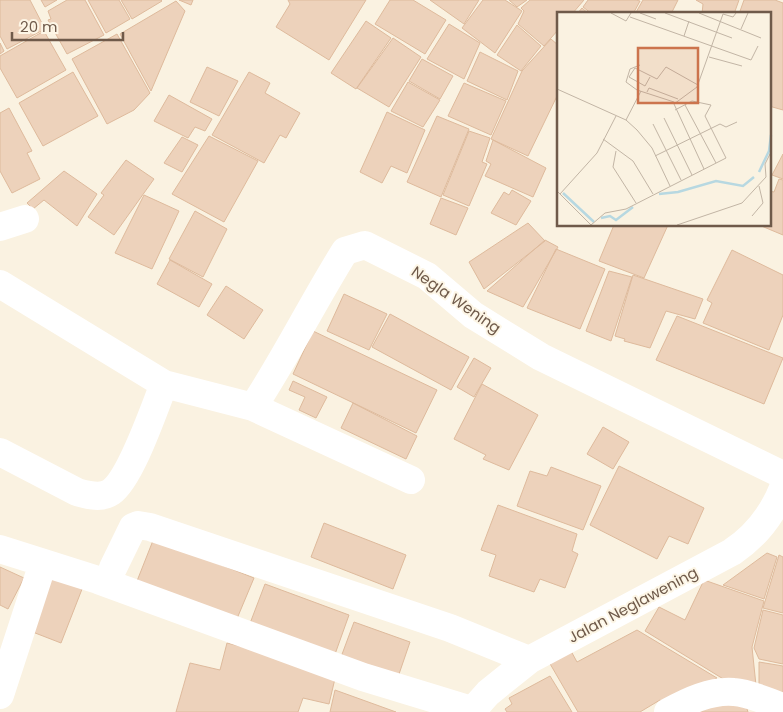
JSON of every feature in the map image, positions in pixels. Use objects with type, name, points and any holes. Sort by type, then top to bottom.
[{"type":"street","name":"Negla Wening","points":[[252,407],[276,372],[318,294],[345,251],[365,245],[427,276],[473,315],[541,356],[783,475]]},
{"type":"street","points":[[0,284],[164,384],[252,407],[411,480]]},
{"type":"street","points":[[0,452],[77,492],[88,496],[105,495],[112,492],[132,463],[164,384]]},
{"type":"street","name":"Jalan Neglawening","points":[[471,711],[488,693],[529,660],[732,552],[750,540],[774,510],[783,488]]},
{"type":"street","points":[[113,568],[133,527],[138,525],[150,527],[450,628],[529,660]]},
{"type":"street","points":[[0,549],[98,580],[363,677],[471,711]]},
{"type":"street","points":[[0,694],[43,563]]},
{"type":"street","points":[[668,712],[685,702],[712,693],[735,692],[783,707]]},
{"type":"building","points":[[0,0],[30,0],[45,29],[7,49],[0,36]]},
{"type":"building","points":[[41,0],[57,0],[45,7]]},
{"type":"building","points":[[67,0],[85,0],[104,35],[67,54],[48,20],[51,19],[48,11]]},
{"type":"building","points":[[88,0],[119,0],[130,19],[106,33]]},
{"type":"building","points":[[121,0],[161,0],[162,1],[132,19]]},
{"type":"building","points":[[179,0],[193,0],[191,5]]},
{"type":"building","points":[[288,0],[366,0],[329,60],[276,27],[290,4]]},
{"type":"building","points":[[390,0],[413,0],[446,20],[425,54],[375,24]]},
{"type":"building","points":[[430,0],[479,0],[464,24]]},
{"type":"building","points":[[483,0],[505,0],[522,11],[495,53],[462,28]]},
{"type":"building","points":[[509,0],[527,0],[517,7]]},
{"type":"building","points":[[530,0],[584,0],[574,12],[557,12],[557,31],[544,46],[518,24],[524,11],[521,8]]},
{"type":"building","points":[[588,0],[640,1],[634,12],[589,12],[583,7]]},
{"type":"building","points":[[643,0],[678,0],[672,12],[636,12]]},
{"type":"building","points":[[696,0],[739,0],[735,12],[702,12],[703,4]]},
{"type":"building","points":[[744,0],[775,0],[783,3],[783,110],[770,106],[770,12],[740,12]]},
{"type":"building","points":[[176,1],[185,11],[151,91],[120,34]]},
{"type":"building","points":[[582,8],[587,12],[579,12]]},
{"type":"building","points":[[366,21],[391,38],[356,89],[331,73]]},
{"type":"building","points":[[449,24],[480,43],[464,79],[427,59]]},
{"type":"building","points":[[517,25],[541,46],[521,71],[497,55]]},
{"type":"building","points":[[44,31],[66,70],[17,98],[0,68],[0,56]]},
{"type":"building","points":[[117,34],[150,93],[134,110],[107,124],[72,59]]},
{"type":"building","points":[[393,38],[421,57],[389,107],[357,88]]},
{"type":"building","points":[[551,39],[557,44],[557,96],[528,156],[491,139],[522,71]]},
{"type":"building","points":[[0,43],[4,51],[0,54]]},
{"type":"building","points":[[480,52],[518,71],[507,100],[467,81]]},
{"type":"building","points":[[422,59],[453,76],[440,99],[409,81]]},
{"type":"building","points":[[207,67],[238,81],[219,116],[190,102]]},
{"type":"building","points":[[73,72],[98,116],[43,146],[19,103]]},
{"type":"building","points":[[249,72],[270,83],[265,93],[300,113],[286,138],[280,135],[264,163],[212,135]]},
{"type":"building","points":[[408,82],[440,100],[423,127],[391,111]]},
{"type":"building","points":[[464,83],[506,101],[491,135],[448,116]]},
{"type":"building","points":[[169,95],[212,119],[205,131],[195,127],[188,138],[154,121]]},
{"type":"building","points":[[9,108],[32,151],[27,153],[40,179],[12,193],[0,171],[0,113]]},
{"type":"building","points":[[387,112],[425,130],[407,173],[391,166],[382,183],[360,172]]},
{"type":"building","points":[[437,116],[469,129],[441,197],[407,182]]},
{"type":"building","points":[[469,131],[490,138],[482,162],[487,164],[469,206],[443,195]]},
{"type":"building","points":[[209,136],[258,161],[224,222],[172,194]]},
{"type":"building","points":[[182,137],[198,145],[182,172],[164,163]]},
{"type":"building","points":[[493,140],[546,168],[533,197],[485,176],[491,164],[486,161]]},
{"type":"building","points":[[783,154],[783,179],[772,175]]},
{"type":"building","points":[[126,160],[154,179],[114,235],[88,217],[104,195],[101,193]]},
{"type":"building","points":[[64,171],[97,194],[77,226],[44,200],[33,209],[27,203]]},
{"type":"building","points":[[779,179],[783,180],[783,235],[761,226],[770,226],[770,191],[774,192]]},
{"type":"building","points":[[512,190],[531,201],[516,225],[491,213],[504,192],[509,195]]},
{"type":"building","points":[[144,195],[179,211],[152,269],[115,253]]},
{"type":"building","points":[[441,198],[468,208],[456,235],[430,224]]},
{"type":"building","points":[[195,211],[227,229],[203,277],[169,259]]},
{"type":"building","points":[[528,223],[545,241],[484,289],[469,262]]},
{"type":"building","points":[[614,226],[668,226],[644,278],[599,261]]},
{"type":"building","points":[[545,240],[558,247],[523,307],[487,291]]},
{"type":"building","points":[[556,249],[605,269],[580,329],[527,308]]},
{"type":"building","points":[[732,250],[783,275],[783,315],[769,350],[703,323],[712,303],[707,300]]},
{"type":"building","points":[[170,260],[212,284],[199,307],[157,284]]},
{"type":"building","points":[[609,271],[632,277],[611,341],[586,331]]},
{"type":"building","points":[[633,275],[703,299],[695,319],[666,311],[650,348],[624,341],[625,339],[615,336]]},
{"type":"building","points":[[226,286],[263,310],[244,339],[207,315]]},
{"type":"building","points":[[344,294],[387,314],[369,350],[327,331]]},
{"type":"building","points":[[390,314],[469,357],[451,390],[372,347]]},
{"type":"building","points":[[677,316],[783,358],[764,404],[656,360]]},
{"type":"building","points":[[313,331],[437,390],[416,433],[293,374]]},
{"type":"building","points":[[474,358],[491,368],[474,397],[457,387]]},
{"type":"building","points":[[293,381],[327,397],[316,418],[299,410],[305,397],[289,390]]},
{"type":"building","points":[[482,384],[538,415],[509,470],[483,459],[486,455],[454,439]]},
{"type":"building","points":[[353,403],[417,436],[406,459],[341,428]]},
{"type":"building","points":[[603,427],[629,442],[613,469],[587,454]]},
{"type":"building","points":[[619,466],[704,508],[688,544],[669,536],[657,559],[590,525]]},
{"type":"building","points":[[551,467],[601,486],[583,530],[517,506],[530,471],[547,476]]},
{"type":"building","points":[[498,505],[577,534],[572,551],[578,554],[565,588],[540,579],[534,592],[489,576],[496,555],[481,550]]},
{"type":"building","points":[[324,523],[406,555],[393,589],[311,557]]},
{"type":"building","points":[[154,538],[254,578],[236,621],[137,581]]},
{"type":"building","points":[[767,553],[777,557],[764,599],[723,585]]},
{"type":"building","points":[[779,555],[783,557],[783,613],[763,608]]},
{"type":"building","points":[[0,567],[24,578],[8,609],[0,605]]},
{"type":"building","points":[[53,572],[84,584],[61,643],[30,631]]},
{"type":"building","points":[[704,580],[764,601],[752,647],[757,695],[725,680],[645,631],[659,607],[685,620]]},
{"type":"building","points":[[265,584],[349,615],[334,657],[249,626]]},
{"type":"building","points":[[763,610],[783,615],[783,664],[759,659],[754,648]]},
{"type":"building","points":[[354,622],[410,642],[398,677],[341,657]]},
{"type":"building","points":[[637,630],[717,678],[666,708],[660,700],[640,712],[578,712],[549,662],[571,651],[577,662]]},
{"type":"building","points":[[227,643],[337,670],[329,704],[303,698],[298,712],[176,712],[190,663],[220,670]]},
{"type":"building","points":[[759,662],[783,666],[783,705],[759,698]]},
{"type":"building","points":[[550,676],[572,712],[507,712],[505,709],[512,704],[509,698]]},
{"type":"building","points":[[335,690],[396,712],[330,712]]},
{"type":"building","points":[[719,697],[744,700],[748,712],[697,712]]}]
